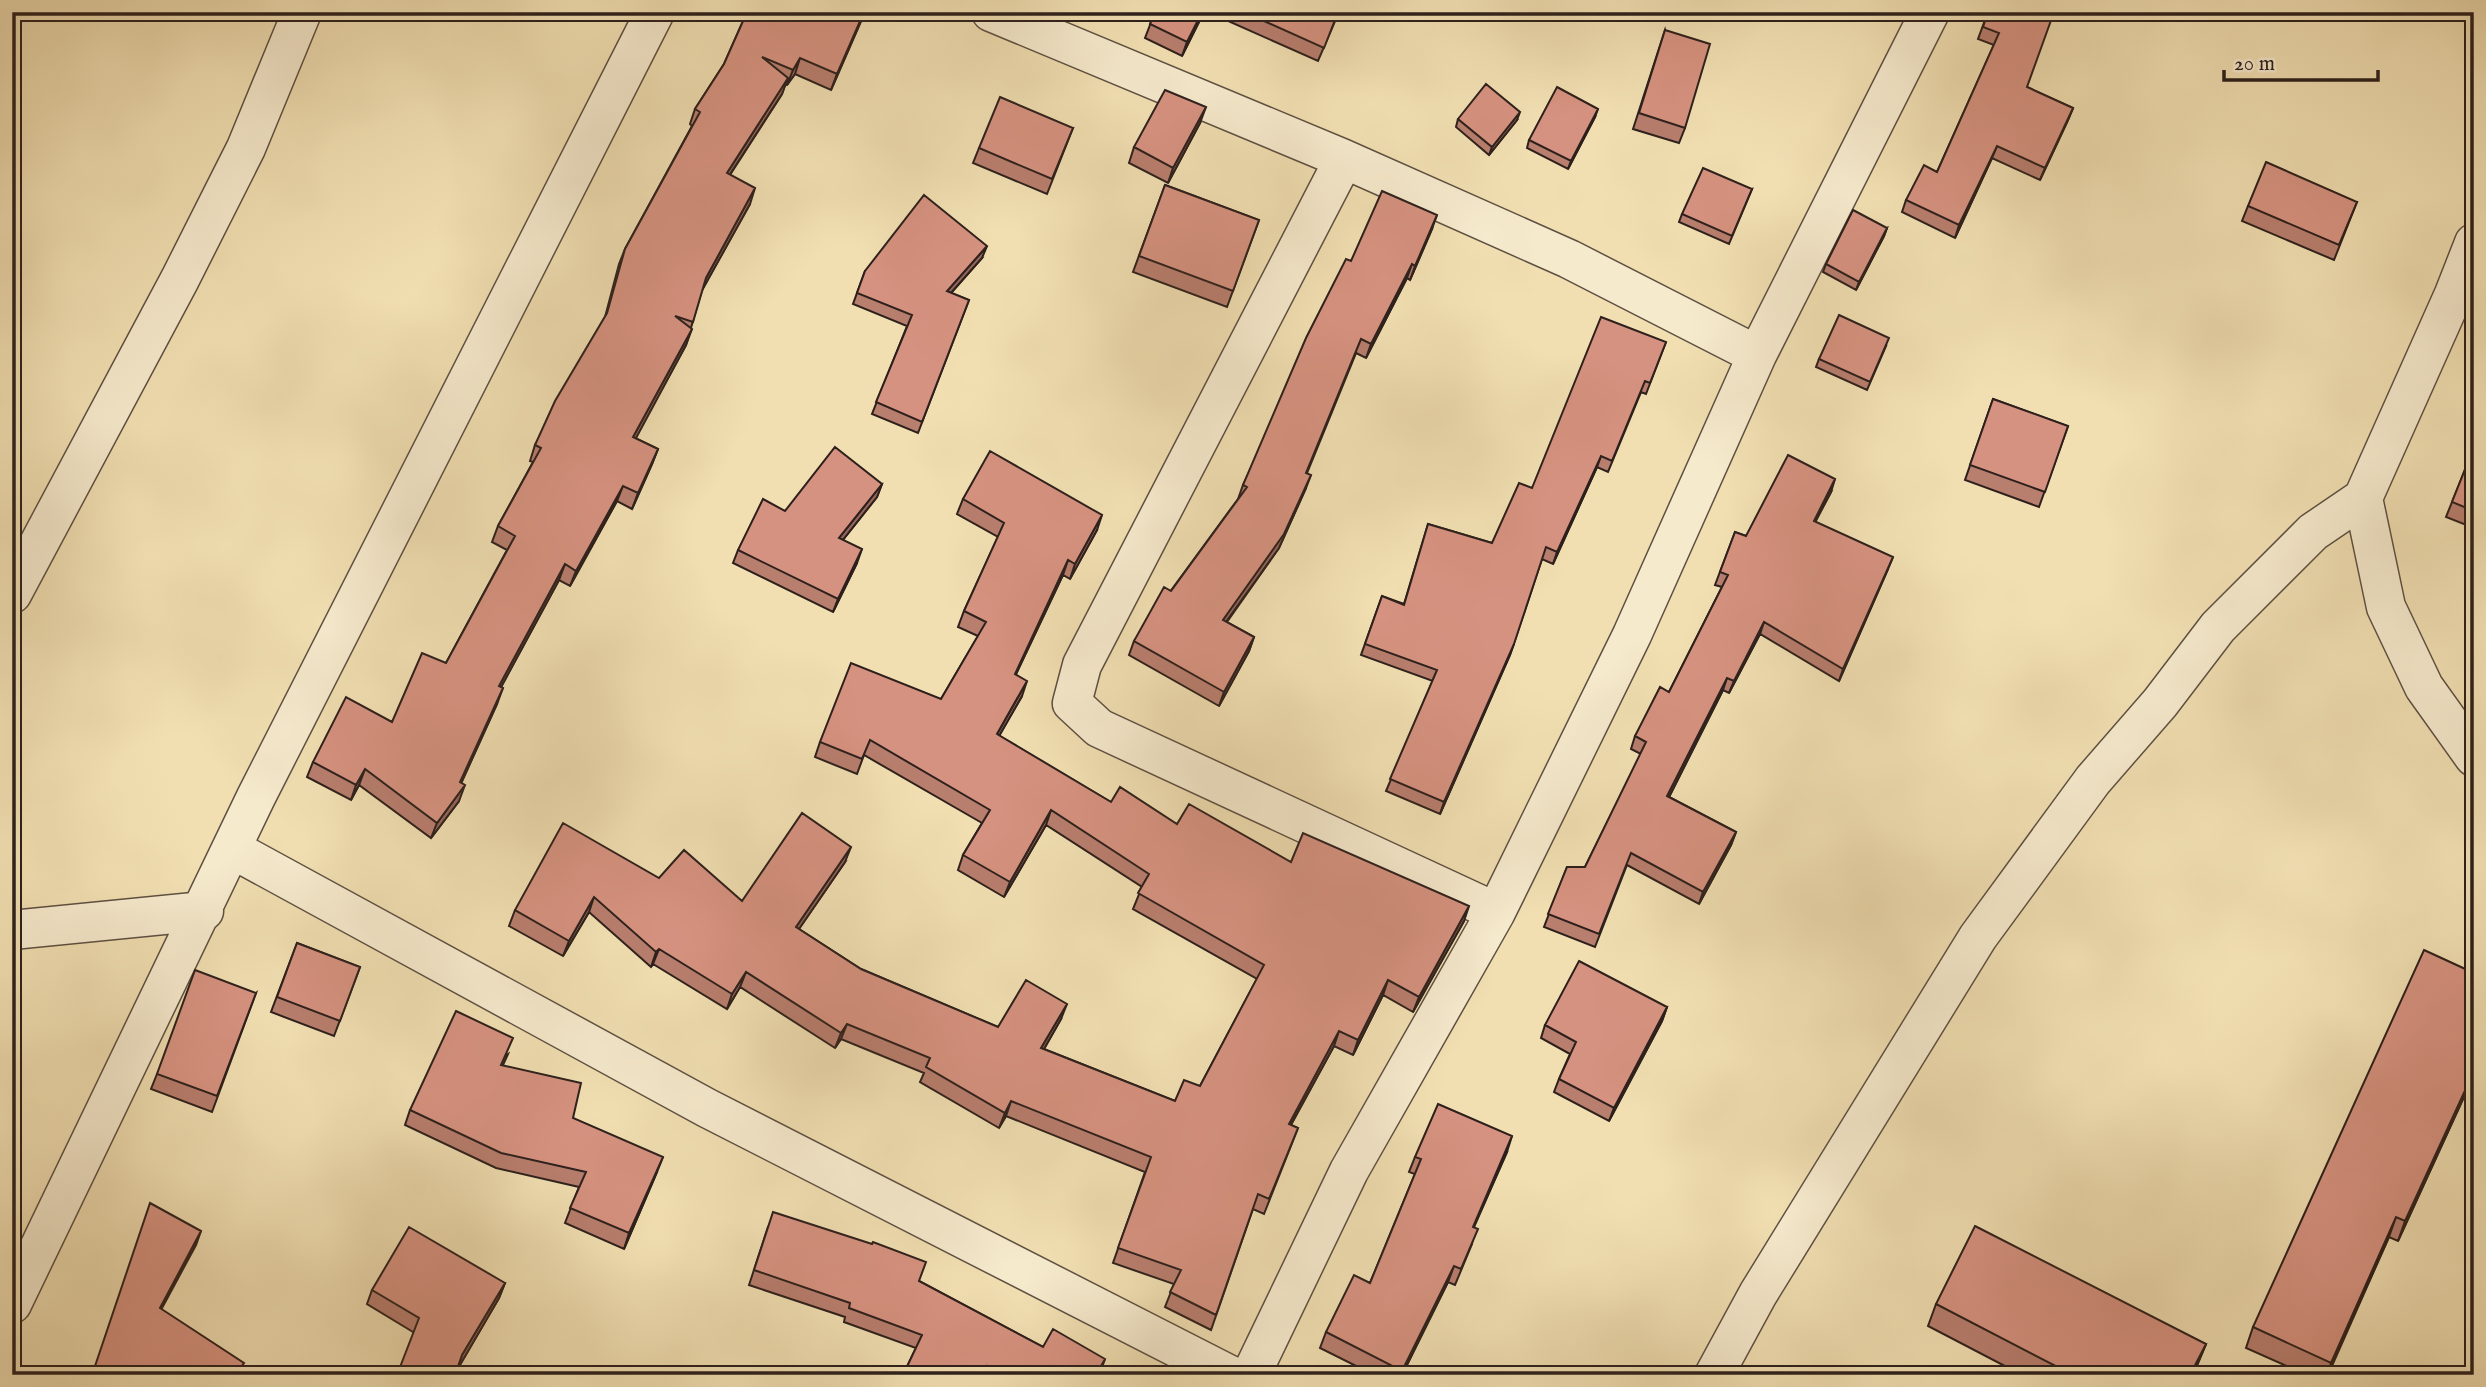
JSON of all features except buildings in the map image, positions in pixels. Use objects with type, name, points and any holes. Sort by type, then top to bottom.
[{"type":"street","points":[[12,594],[180,279],[246,148],[302,12]]},
{"type":"street","points":[[12,1304],[232,849],[655,12]]},
{"type":"street","points":[[991,12],[1344,159],[1569,259],[1757,355]]},
{"type":"street","points":[[1251,1375],[1349,1171],[1496,912],[1632,635],[1757,355],[1930,12]]},
{"type":"street","points":[[1344,159],[1082,665],[1072,703],[1099,728],[1496,912]]},
{"type":"street","points":[[1714,1375],[1758,1294],[1978,937],[2093,780],[2160,703],[2218,627],[2312,532],[2363,498],[2474,243]]},
{"type":"street","points":[[2363,498],[2386,607],[2424,687],[2474,757]]},
{"type":"street","points":[[232,849],[708,1108],[1230,1375]]},
{"type":"street","points":[[12,930],[204,911]]}]
